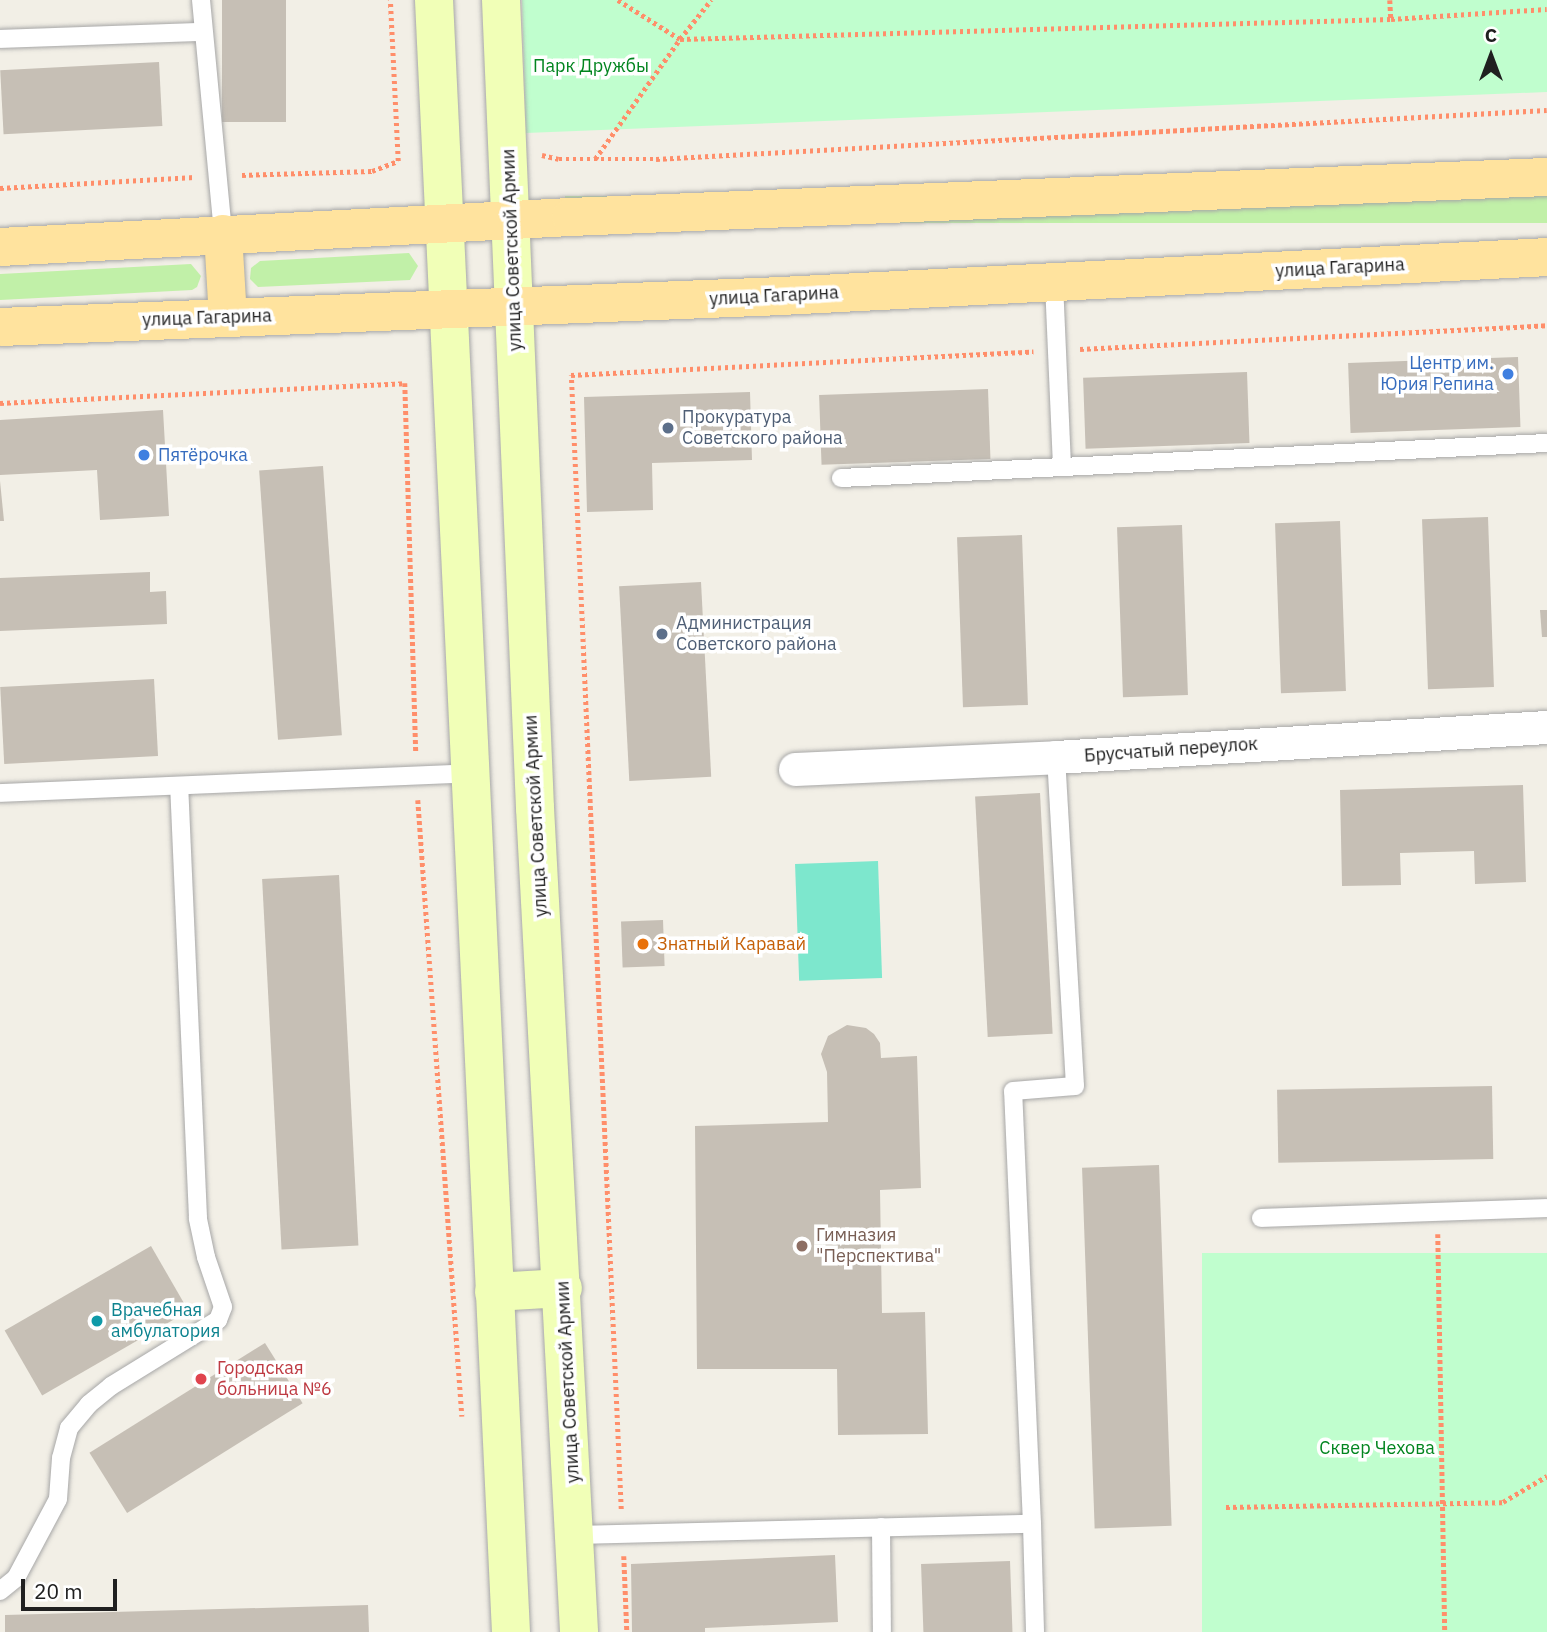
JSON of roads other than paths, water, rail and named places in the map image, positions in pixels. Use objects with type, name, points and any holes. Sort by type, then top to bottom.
[{"type":"main road","points":[[434,0],[468,774],[511,1632]]},
{"type":"main road","name":"улица Советской Армии","points":[[501,0],[513,220],[535,808],[563,1288],[579,1632]]},
{"type":"main road","points":[[0,247],[444,223],[1547,177]]},
{"type":"main road","points":[[223,234],[228,317]]},
{"type":"main road","name":"улица Гагарина","points":[[0,327],[1054,283],[1547,257]]},
{"type":"main road","points":[[494,1292],[563,1288]]},
{"type":"street","name":"Брусчатый переулок","points":[[795,769],[1056,757],[1547,727]]},
{"type":"lane","points":[[201,0],[223,234]]},
{"type":"lane","points":[[0,39],[203,32]]},
{"type":"lane","points":[[1054,283],[1062,466]]},
{"type":"lane","points":[[841,478],[1547,443]]},
{"type":"lane","points":[[1035,1632],[1013,1091],[1075,1086],[1056,757]]},
{"type":"lane","points":[[0,793],[468,774]]},
{"type":"lane","points":[[0,1591],[16,1578],[58,1499],[61,1458],[69,1428],[89,1404],[111,1386],[218,1320],[223,1307],[205,1256],[198,1218],[179,786]]},
{"type":"lane","points":[[1261,1218],[1547,1208]]},
{"type":"lane","points":[[575,1535],[1032,1524]]},
{"type":"lane","points":[[881,1527],[882,1632]]},
{"type":"place","name":"Центр им. Юрия Репина","points":[[1508,374]]},
{"type":"place","name":"Прокуратура Советского района","points":[[668,428]]},
{"type":"place","name":"Пятёрочка","points":[[144,455]]},
{"type":"place","name":"Администрация Советского района","points":[[662,634]]},
{"type":"place","name":"Знатный Каравай","points":[[643,944]]},
{"type":"place","name":"Гимназия \"Перспектива\"","points":[[802,1246]]},
{"type":"place","name":"Врачебная амбулатория","points":[[97,1321]]},
{"type":"place","name":"Городская больница №6","points":[[201,1379]]},
{"type":"park label","name":"Парк Дружбы","points":[[591,66]]},
{"type":"park label","name":"Сквер Чехова","points":[[1377,1448]]}]
